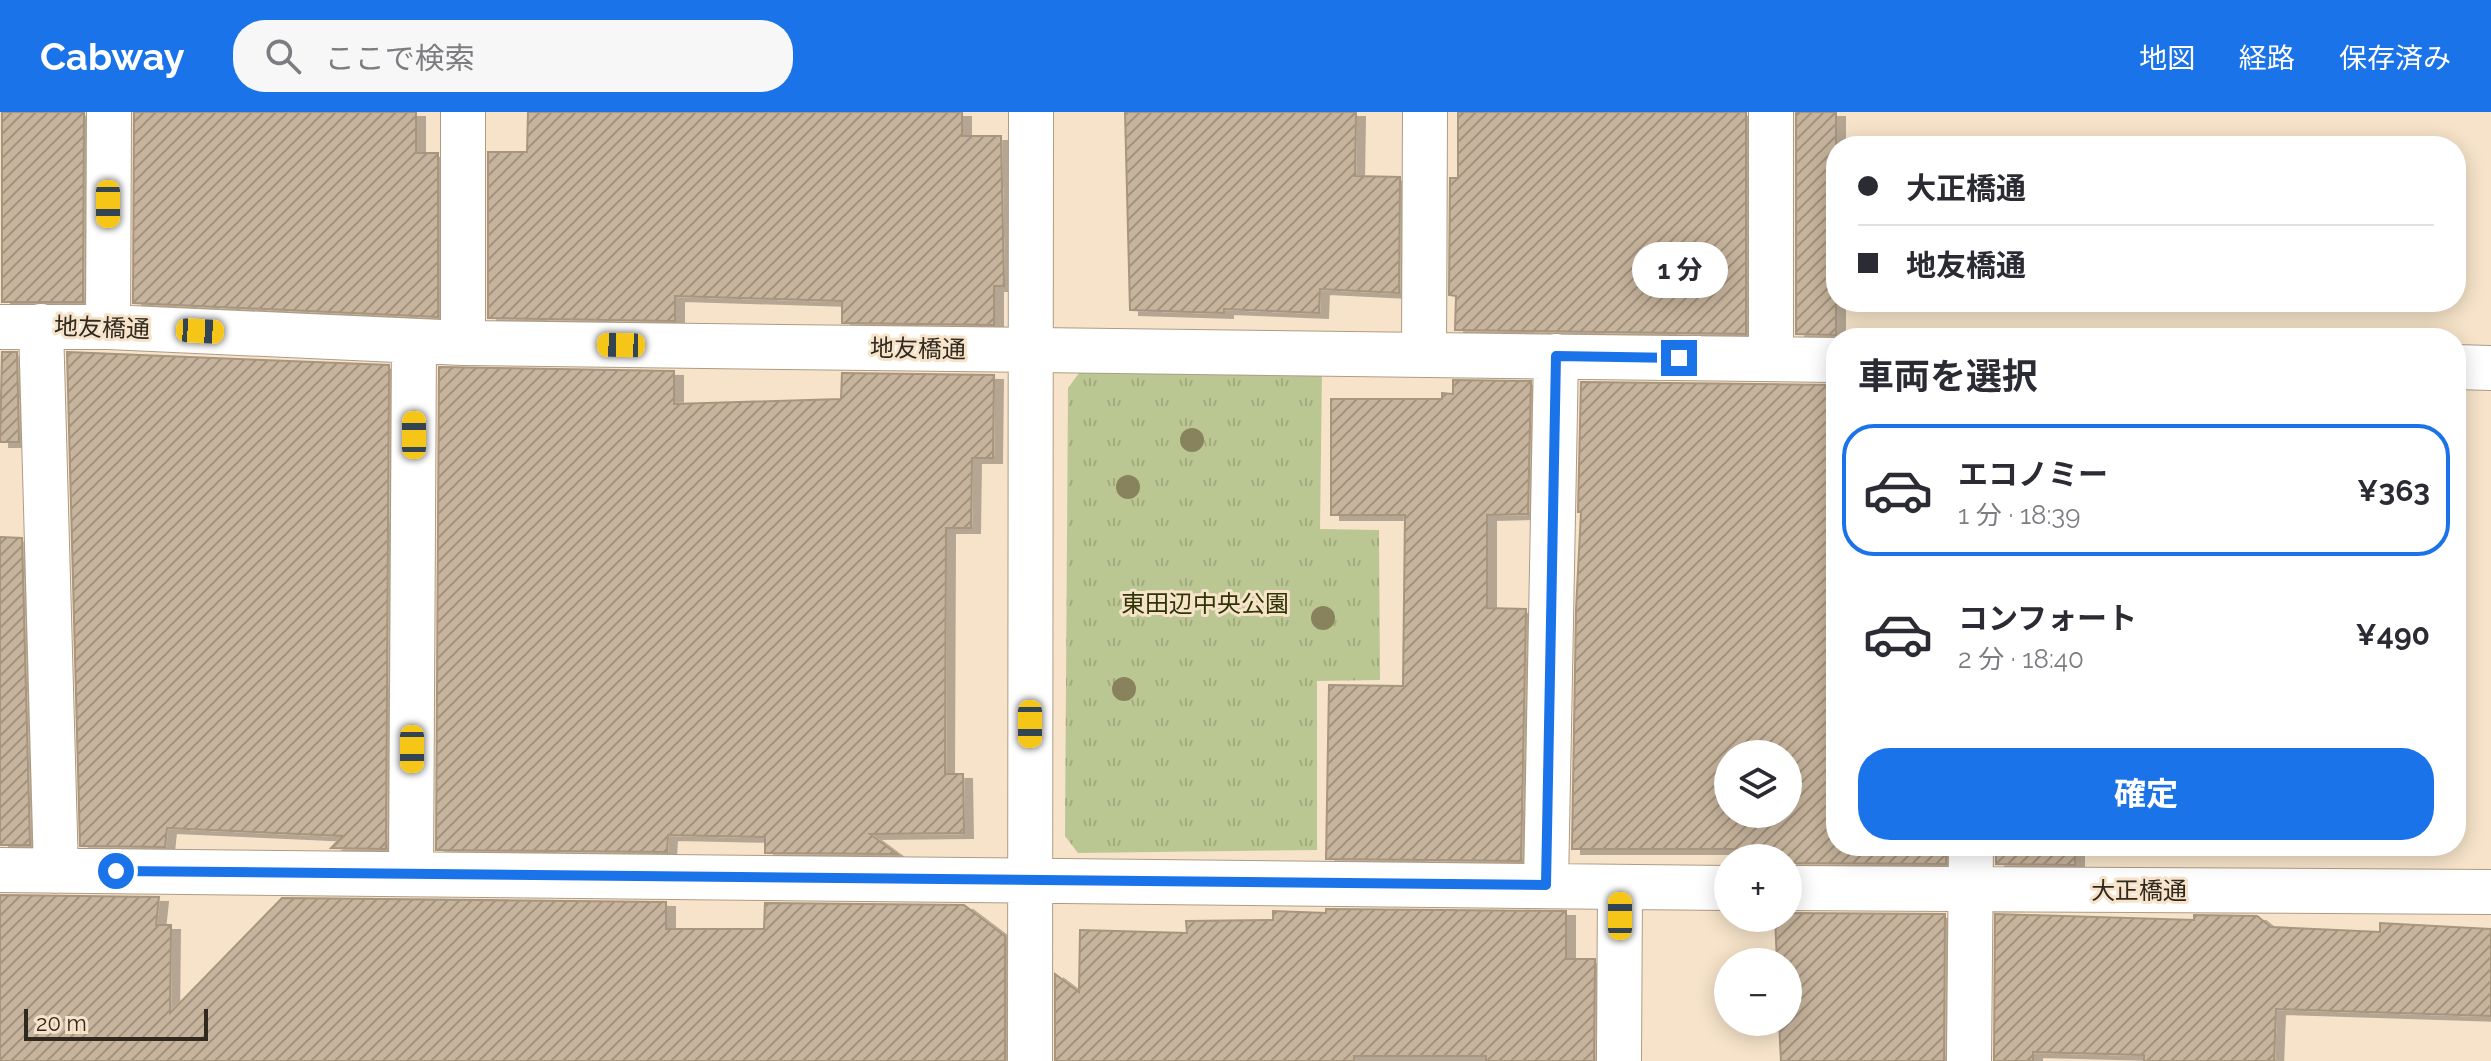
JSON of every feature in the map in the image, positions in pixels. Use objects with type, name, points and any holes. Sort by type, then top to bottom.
[{"type":"street","points":[[108,327],[109,112]]},
{"type":"street","points":[[463,112],[463,343]]},
{"type":"street","points":[[1030,1061],[1031,112]]},
{"type":"street","points":[[1424,355],[1425,112]]},
{"type":"street","points":[[1771,112],[1771,359]]},
{"type":"street","points":[[20,326],[56,871]]},
{"type":"street","name":"地友橋通","points":[[20,326],[463,343],[1826,360]]},
{"type":"street","points":[[411,874],[414,341]]},
{"type":"street","points":[[1546,885],[1556,356]]},
{"type":"street","points":[[2466,367],[2491,368]]},
{"type":"street","points":[[1969,1061],[1971,856]]},
{"type":"street","points":[[0,870],[1714,888]]},
{"type":"street","points":[[1619,1061],[1620,887]]},
{"type":"street","name":"大正橋通","points":[[1802,888],[2491,892]]},
{"type":"green space","name":"東田辺中央公園","points":[[1082,369],[1322,370],[1320,529],[1379,530],[1380,680],[1317,681],[1317,850],[1078,853],[1065,836],[1068,388]]},
{"type":"building","points":[[2,112],[84,112],[83,302],[2,302]]},
{"type":"building","points":[[134,112],[416,112],[416,153],[438,153],[438,317],[133,303]]},
{"type":"building","points":[[528,112],[962,112],[962,136],[1001,136],[1004,286],[994,286],[994,325],[842,323],[842,301],[675,296],[675,321],[488,318],[488,152],[527,152]]},
{"type":"building","points":[[1125,112],[1356,112],[1355,176],[1400,177],[1399,293],[1320,289],[1319,313],[1224,309],[1224,313],[1130,310]]},
{"type":"building","points":[[1458,112],[1746,112],[1746,334],[1455,330],[1456,296],[1449,295],[1450,178],[1458,178]]},
{"type":"building","points":[[1796,112],[1836,112],[1836,136],[1826,136],[1826,312],[1836,312],[1836,328],[1826,328],[1826,335],[1796,334]]},
{"type":"building","points":[[2,352],[17,352],[19,442],[0,442]]},
{"type":"building","points":[[67,352],[389,365],[386,849],[331,848],[343,836],[167,828],[165,847],[80,846]]},
{"type":"building","points":[[439,367],[674,371],[674,404],[841,399],[842,373],[994,375],[993,458],[972,458],[971,528],[946,528],[945,774],[963,774],[964,833],[870,834],[897,854],[765,853],[765,837],[668,835],[667,852],[436,850]]},
{"type":"building","points":[[1453,380],[1531,381],[1528,514],[1487,515],[1487,608],[1526,609],[1521,861],[1326,859],[1329,685],[1403,686],[1405,515],[1331,515],[1331,399],[1442,399],[1442,393],[1453,394]]},
{"type":"building","points":[[1581,382],[1826,385],[1826,856],[1946,856],[1946,864],[1802,863],[1802,844],[1714,844],[1714,849],[1572,849],[1581,512],[1578,512]]},
{"type":"building","points":[[0,537],[22,538],[30,845],[0,845]]},
{"type":"building","points":[[1996,856],[2075,856],[2075,865],[1996,864]]},
{"type":"building","points":[[0,895],[159,897],[156,925],[171,925],[170,1013],[282,898],[666,902],[666,929],[764,929],[765,903],[964,905],[1005,936],[1005,1061],[0,1061]]},
{"type":"building","points":[[1326,909],[1566,911],[1566,959],[1595,959],[1594,1061],[1486,1061],[1486,1056],[1354,1056],[1354,1061],[1055,1061],[1055,974],[1079,992],[1080,930],[1187,933],[1186,921],[1273,920],[1273,911],[1326,913]]},
{"type":"building","points":[[1802,913],[1945,914],[1944,1061],[1781,1061],[1780,1036],[1802,1036],[1802,948],[1776,948],[1776,932],[1802,932]]},
{"type":"building","points":[[1995,914],[2194,920],[2194,915],[2257,916],[2271,927],[2380,932],[2380,923],[2491,929],[2491,1016],[2276,1009],[2274,1061],[2144,1061],[2144,1055],[2033,1052],[2033,1061],[1994,1061]]},
{"type":"route","points":[[116,871],[1546,885],[1556,356],[1679,358]]}]
